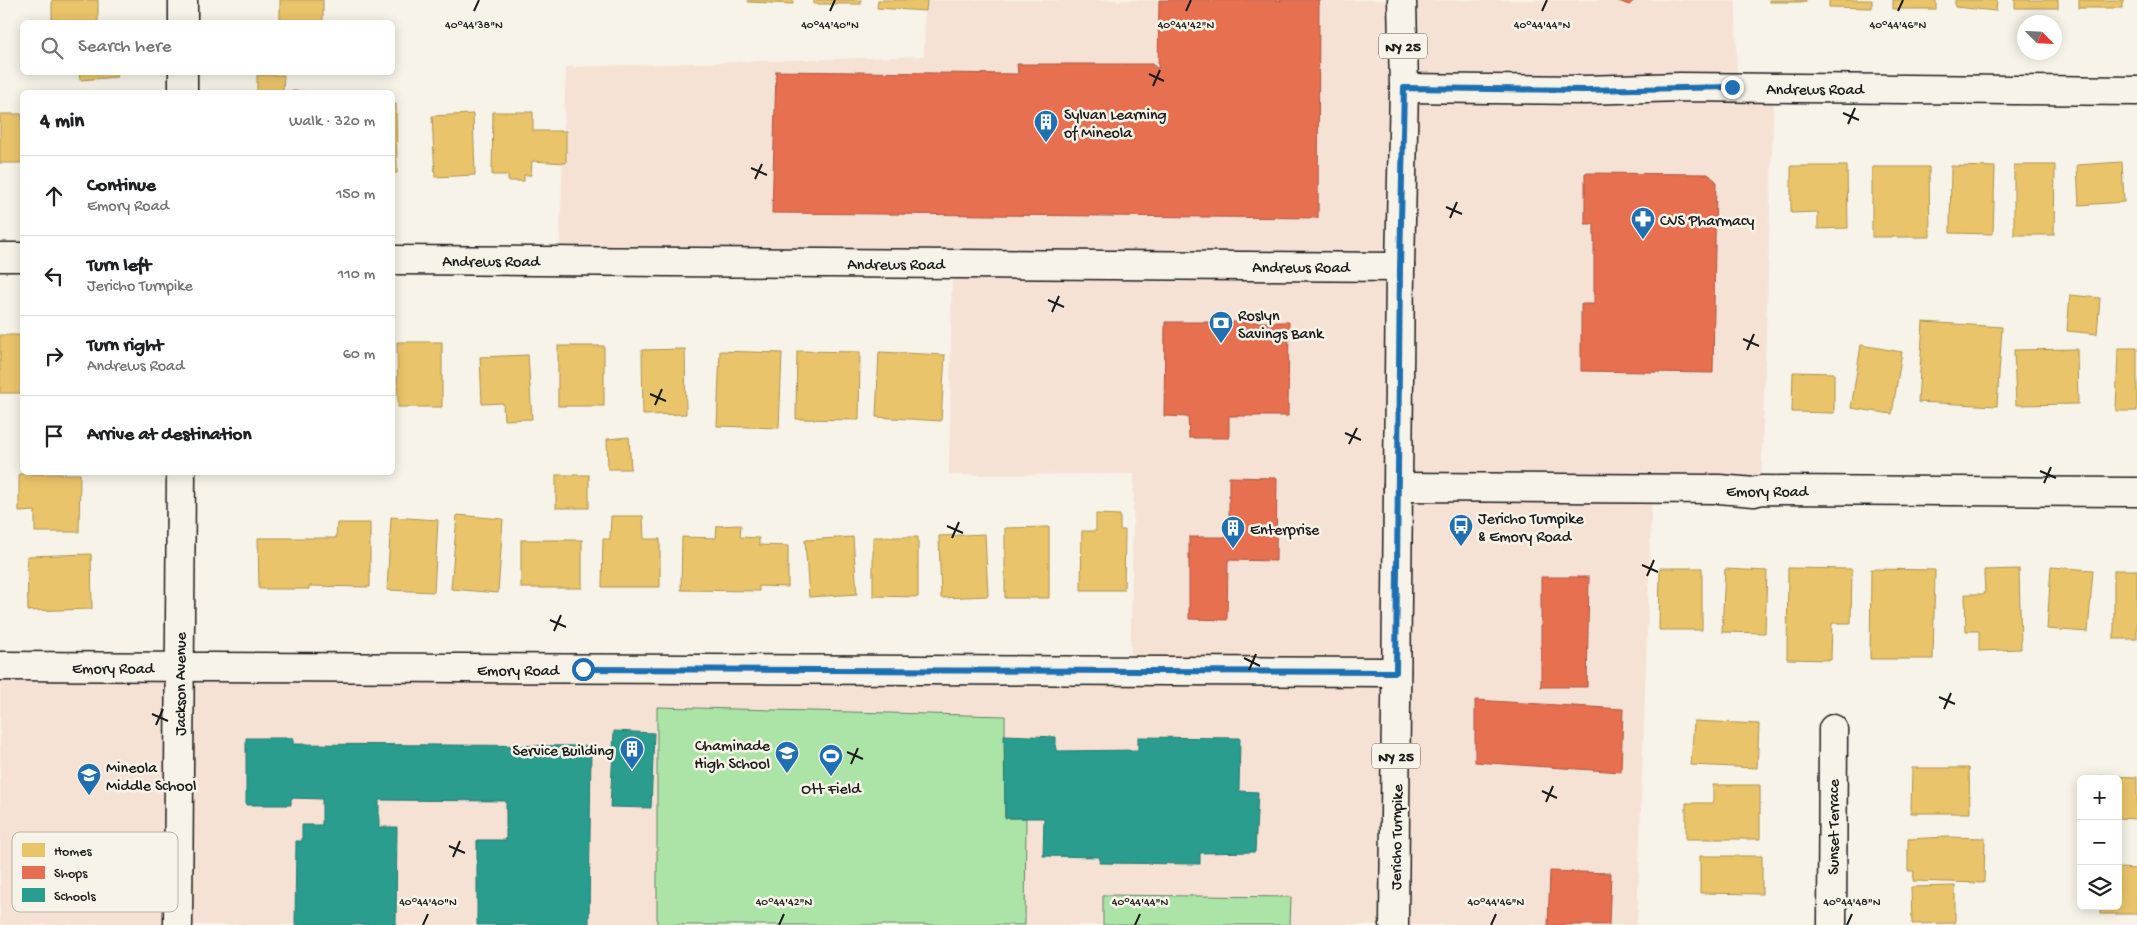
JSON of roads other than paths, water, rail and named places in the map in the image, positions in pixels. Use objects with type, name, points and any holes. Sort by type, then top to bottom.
[{"type":"street","points":[[183,0],[183,20]]},
{"type":"street","name":"Jericho Turnpike","points":[[1394,925],[1400,267],[1404,88],[1402,0]]},
{"type":"street","points":[[183,75],[183,90]]},
{"type":"street","name":"Andrews Road","points":[[1404,88],[1585,90],[1689,87],[2137,90]]},
{"type":"street","points":[[0,257],[20,257]]},
{"type":"street","name":"Andrews Road","points":[[395,260],[1400,267]]},
{"type":"street","name":"Jackson Avenue","points":[[178,925],[180,475]]},
{"type":"street","name":"Emory Road","points":[[1398,488],[1709,489],[1754,492],[1767,490],[2137,492]]},
{"type":"street","name":"Emory Road","points":[[0,666],[1396,672]]},
{"type":"street","name":"Sunset Terrace","points":[[1832,925],[1833,729]]},
{"type":"place","name":"Sylvan Learning of Mineola","points":[[1046,143]]},
{"type":"place","name":"CVS Pharmacy","points":[[1643,240]]},
{"type":"place","name":"Roslyn Savings Bank","points":[[1221,344]]},
{"type":"place","name":"Jericho Turnpike & Emory Road","points":[[1461,547]]},
{"type":"place","name":"Enterprise","points":[[1233,549]]},
{"type":"place","name":"Service Building","points":[[632,770]]},
{"type":"place","name":"Chaminade High School","points":[[787,774]]},
{"type":"place","name":"Ott Field","points":[[831,777]]},
{"type":"place","name":"Mineola Middle School","points":[[89,796]]}]
